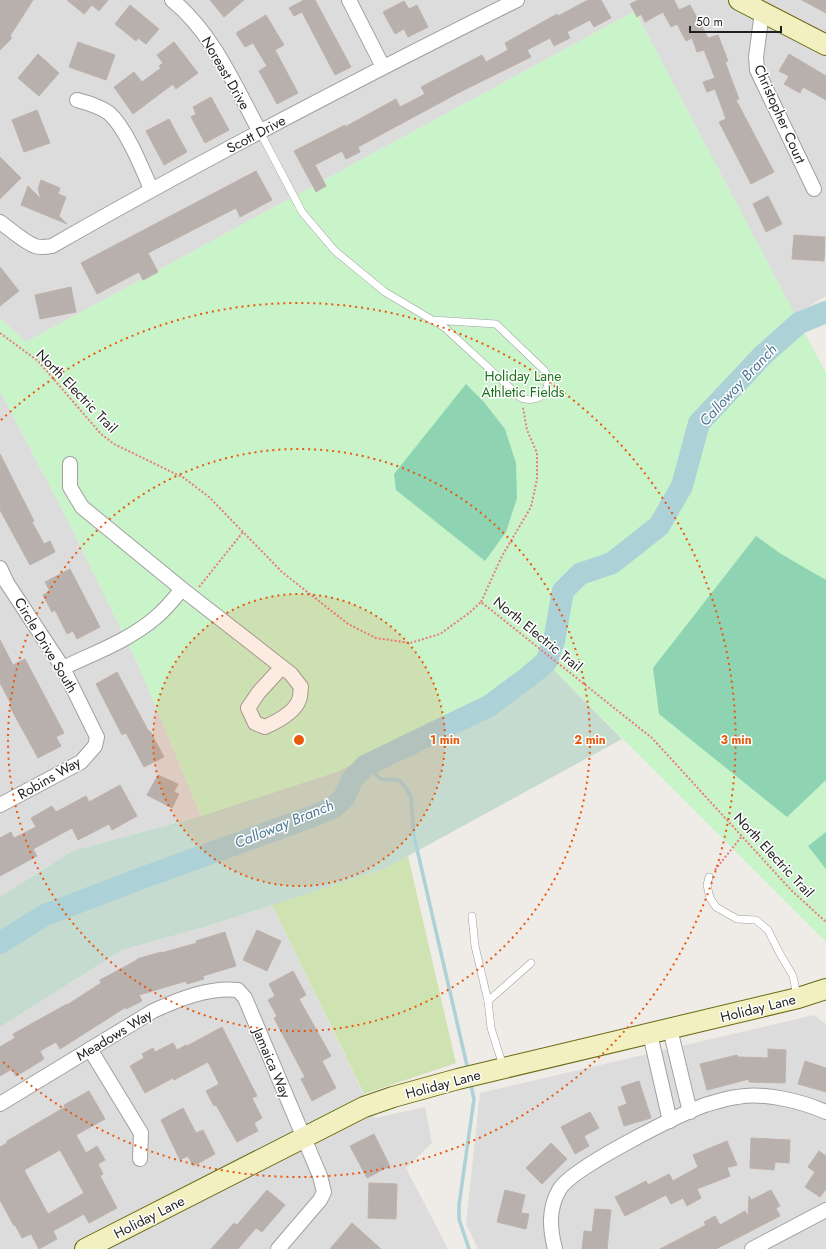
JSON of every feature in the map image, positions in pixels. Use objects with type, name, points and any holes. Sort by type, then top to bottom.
[{"type":"street","name":"Noreast Drive","points":[[172,0],[183,9],[213,46],[260,132]]},
{"type":"street","points":[[349,0],[383,67]]},
{"type":"street","name":"Scott Drive","points":[[0,222],[35,246],[52,246],[151,189],[383,67],[517,0]]},
{"type":"street","points":[[739,0],[826,45]]},
{"type":"street","name":"Christopher Court","points":[[762,12],[756,57],[758,70],[814,189]]},
{"type":"street","points":[[77,100],[94,105],[109,114],[118,124],[131,144],[151,189]]},
{"type":"street","points":[[70,464],[70,487],[82,507],[187,593],[282,667]]},
{"type":"street","name":"Circle Drive South","points":[[0,568],[7,583],[63,668],[97,737],[95,746]]},
{"type":"street","points":[[63,668],[118,642],[137,631],[187,593]]},
{"type":"street","name":"Robins Way","points":[[0,805],[81,762],[95,746]]},
{"type":"street","name":"Meadows Way","points":[[0,1104],[153,1011],[173,1002],[200,994],[228,989],[238,990]]},
{"type":"street","name":"Holiday Lane","points":[[86,1249],[304,1139],[364,1107],[393,1097],[503,1068],[798,998],[826,989]]},
{"type":"street","name":"Jamaica Way","points":[[238,990],[245,998],[320,1176],[324,1192],[320,1200],[278,1249]]},
{"type":"street","points":[[670,1029],[690,1112]]},
{"type":"street","points":[[650,1034],[670,1121]]},
{"type":"street","points":[[90,1048],[141,1133],[140,1159]]},
{"type":"street","points":[[555,1249],[551,1233],[550,1218],[559,1189],[567,1180],[627,1143],[670,1121],[705,1105],[738,1096],[785,1099],[826,1112]]},
{"type":"street","points":[[752,1249],[826,1210]]},
{"type":"lane","points":[[260,132],[302,212],[335,251],[385,292],[432,320],[444,327],[521,398],[532,400],[542,396],[545,392],[548,383],[546,374],[496,324],[432,320]]},
{"type":"lane","points":[[709,877],[707,886],[708,892],[716,907],[737,919],[756,920],[768,930],[793,976],[798,998]]},
{"type":"lane","points":[[472,916],[474,946],[488,1002],[491,1028],[503,1068]]},
{"type":"lane","points":[[488,1002],[531,963]]},
{"type":"path","name":"North Electric Trail","points":[[0,333],[38,361],[101,434],[114,444],[184,478],[209,497],[287,576],[348,624],[376,638],[410,643],[440,634],[469,613],[481,602],[652,738],[791,890],[826,922]]},
{"type":"path","points":[[481,602],[502,556],[531,507],[537,480],[537,453],[527,430],[521,398]]},
{"type":"path","points":[[187,593],[243,532]]},
{"type":"path","points":[[709,877],[742,836]]},
{"type":"shaded area","points":[[0,0],[826,0],[826,296],[795,315],[635,11],[26,342],[0,318]]},
{"type":"shaded area","points":[[0,391],[66,517],[138,664],[201,816],[72,851],[0,897]]},
{"type":"shaded area","points":[[272,905],[375,1118],[425,1107],[432,1143],[406,1168],[448,1249],[0,1249],[0,1027],[122,950],[208,926]]},
{"type":"shaded area","points":[[814,1015],[826,1024],[826,1249],[478,1249],[466,1224],[480,1093]]},
{"type":"green space","name":"Holiday Lane Athletic Fields","points":[[635,11],[826,373],[826,942],[542,658],[483,702],[336,772],[201,816],[138,664],[66,517],[0,391],[0,318],[26,342]]},
{"type":"green space","points":[[466,384],[483,401],[505,429],[516,463],[517,498],[506,532],[485,561],[396,490],[394,474]]},
{"type":"green space","points":[[756,536],[781,554],[826,580],[826,780],[787,817],[659,714],[653,668]]},
{"type":"green space","points":[[542,658],[622,739],[386,868],[208,926],[122,950],[0,1027],[0,897],[72,851],[201,816],[336,772],[483,702]]},
{"type":"green space","points":[[826,832],[826,869],[808,846]]},
{"type":"green space","points":[[408,856],[456,1063],[364,1094],[272,905],[386,868]]},
{"type":"building","points":[[0,0],[33,0],[10,36],[12,38],[0,50]]},
{"type":"building","points":[[67,0],[108,0],[99,11],[92,5],[84,14]]},
{"type":"building","points":[[210,0],[244,0],[224,17]]},
{"type":"building","points":[[304,0],[315,0],[351,67],[335,75],[302,12],[294,16],[289,8]]},
{"type":"building","points":[[588,0],[601,0],[611,18],[594,27],[590,20],[567,32],[570,38],[554,46],[550,38],[527,50],[531,57],[460,92],[358,147],[360,152],[346,159],[342,151],[315,165],[326,186],[316,192],[294,151],[345,125],[345,127],[396,99],[400,107],[425,94],[421,87],[482,55],[486,62],[508,50],[505,43],[557,14],[558,16]]},
{"type":"building","points":[[638,0],[674,0],[679,10],[690,5],[708,38],[718,35],[728,61],[725,62],[739,99],[736,100],[774,172],[751,184],[719,122],[726,119],[715,89],[707,92],[703,82],[715,78],[704,50],[697,52],[692,38],[686,41],[677,24],[671,27],[663,12],[645,22],[641,14],[637,17],[630,4]]},
{"type":"building","points":[[802,0],[826,0],[826,13]]},
{"type":"building","points":[[404,1],[409,9],[417,5],[428,27],[408,37],[404,29],[395,34],[383,12]]},
{"type":"building","points":[[130,5],[159,29],[146,44],[138,38],[136,41],[115,24]]},
{"type":"building","points":[[266,15],[284,45],[275,50],[298,93],[277,104],[259,71],[267,66],[253,43],[245,47],[236,33]]},
{"type":"building","points":[[78,42],[115,55],[106,80],[69,67]]},
{"type":"building","points":[[174,42],[198,73],[176,89],[173,84],[133,114],[114,87],[134,72],[142,82],[161,68],[159,66],[163,63],[157,55]]},
{"type":"building","points":[[38,54],[59,73],[39,96],[18,78]]},
{"type":"building","points":[[789,54],[826,76],[826,100],[803,87],[800,93],[784,84],[789,76],[779,71]]},
{"type":"building","points":[[211,97],[229,130],[205,143],[191,117],[196,114],[193,107]]},
{"type":"building","points":[[37,110],[50,143],[24,152],[12,120]]},
{"type":"building","points":[[169,119],[187,152],[164,165],[146,131]]},
{"type":"building","points":[[0,157],[21,178],[0,199]]},
{"type":"building","points":[[256,171],[272,200],[240,217],[236,208],[148,253],[158,272],[143,280],[139,272],[97,294],[81,263]]},
{"type":"building","points":[[41,180],[60,188],[58,194],[66,197],[59,216],[67,224],[21,205],[28,186],[41,199],[38,189]]},
{"type":"building","points":[[768,196],[782,224],[766,232],[753,204]]},
{"type":"building","points":[[794,235],[825,237],[824,261],[792,259]]},
{"type":"building","points":[[0,267],[19,291],[0,306]]},
{"type":"building","points":[[71,287],[76,312],[40,319],[35,295]]},
{"type":"building","points":[[0,454],[44,544],[50,541],[55,552],[30,565],[0,510]]},
{"type":"building","points":[[70,569],[100,627],[77,639],[73,631],[67,634],[55,610],[52,612],[43,595],[50,591],[45,582]]},
{"type":"building","points":[[0,640],[13,665],[25,659],[64,733],[56,737],[61,746],[38,758],[9,705],[11,704],[0,683]]},
{"type":"building","points":[[117,672],[164,757],[144,767],[126,733],[122,735],[96,684]]},
{"type":"building","points":[[158,775],[178,784],[174,792],[179,794],[172,808],[147,795]]},
{"type":"building","points":[[120,785],[137,816],[112,830],[109,824],[78,840],[72,828],[33,849],[37,856],[0,876],[0,838],[11,832],[14,838],[36,827],[31,818],[52,806],[56,812],[86,796],[89,802]]},
{"type":"building","points":[[257,930],[281,941],[267,971],[243,960]]},
{"type":"building","points":[[225,932],[236,966],[203,976],[204,979],[187,984],[186,981],[139,995],[142,1001],[126,1009],[126,1007],[60,1049],[56,1042],[40,1051],[44,1059],[16,1076],[12,1069],[0,1076],[0,1047],[15,1038],[13,1034],[67,1005],[101,983],[100,980],[137,959],[197,943],[196,941]]},
{"type":"building","points":[[293,971],[306,995],[299,999],[331,1056],[322,1061],[336,1088],[312,1101],[301,1079],[305,1077],[274,1018],[277,1016],[268,1000],[275,996],[269,984]]},
{"type":"building","points":[[222,1027],[257,1096],[252,1098],[262,1118],[254,1123],[258,1131],[237,1142],[216,1105],[214,1106],[206,1091],[219,1084],[208,1062],[145,1093],[130,1066],[144,1058],[142,1054],[153,1048],[155,1052],[173,1043],[177,1050]]},
{"type":"building","points":[[768,1049],[786,1050],[785,1083],[749,1082],[749,1079],[707,1090],[700,1064],[737,1055],[738,1057],[768,1058]]},
{"type":"building","points":[[805,1061],[826,1068],[826,1092],[798,1084]]},
{"type":"building","points":[[639,1081],[651,1118],[624,1126],[618,1107],[627,1104],[621,1087]]},
{"type":"building","points":[[89,1091],[105,1119],[76,1135],[86,1153],[97,1146],[105,1160],[98,1164],[103,1174],[100,1176],[117,1208],[89,1223],[84,1214],[53,1231],[57,1239],[39,1249],[31,1234],[22,1238],[0,1200],[0,1147],[7,1143],[7,1141],[65,1107],[64,1105]],"holes":[[[60,1150],[84,1193],[48,1214],[24,1170]]]},
{"type":"building","points":[[183,1108],[196,1133],[203,1130],[215,1154],[193,1166],[188,1156],[180,1160],[161,1120]]},
{"type":"building","points":[[590,1112],[599,1128],[584,1136],[589,1146],[575,1154],[561,1127]]},
{"type":"building","points":[[374,1134],[390,1166],[367,1178],[350,1146]]},
{"type":"building","points":[[751,1138],[790,1140],[789,1163],[775,1162],[774,1170],[750,1168]]},
{"type":"building","points":[[727,1141],[737,1165],[727,1167],[730,1176],[697,1189],[701,1198],[687,1206],[683,1198],[671,1204],[666,1195],[625,1216],[615,1197],[646,1181],[648,1185],[669,1174],[673,1181],[698,1167],[693,1155]]},
{"type":"building","points":[[551,1143],[567,1159],[542,1184],[526,1168]]},
{"type":"building","points":[[819,1151],[826,1156],[826,1189],[820,1197],[805,1187],[815,1172],[808,1167]]},
{"type":"building","points":[[369,1183],[397,1184],[396,1219],[368,1218]]},
{"type":"building","points":[[267,1190],[285,1205],[262,1232],[256,1228],[238,1249],[211,1249],[234,1223],[237,1225]]},
{"type":"building","points":[[505,1190],[525,1195],[521,1213],[529,1214],[526,1229],[497,1222]]},
{"type":"building","points":[[771,1190],[780,1206],[776,1208],[780,1216],[716,1249],[660,1249],[706,1225],[704,1222],[715,1216],[720,1225],[745,1211],[748,1216],[749,1196],[751,1200]]},
{"type":"building","points":[[595,1209],[611,1210],[607,1249],[582,1249],[584,1231],[592,1232]]},
{"type":"building","points":[[352,1223],[381,1249],[330,1249]]},
{"type":"waterway","name":"Calloway Branch","points":[[0,943],[45,915],[334,807],[344,798],[352,780],[365,766],[489,706],[528,677],[546,662],[554,641],[563,591],[580,574],[612,563],[659,526],[682,486],[699,423],[763,355],[799,323],[826,312]]},
{"type":"waterway","points":[[375,761],[375,774],[381,779],[399,780],[407,789],[411,798],[414,836],[468,1070]]},
{"type":"waterway","points":[[469,1249],[459,1219],[459,1205],[474,1099],[470,1081]]}]
